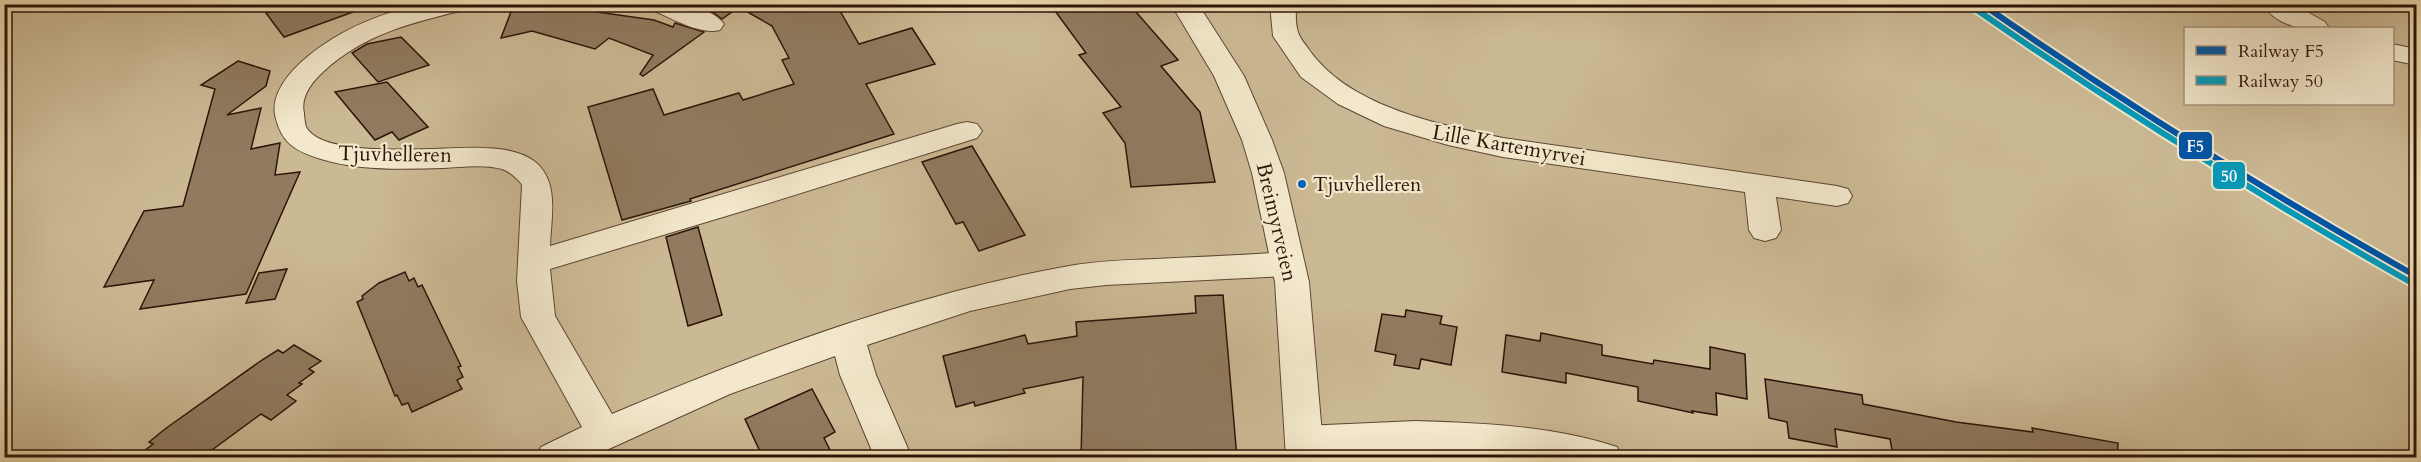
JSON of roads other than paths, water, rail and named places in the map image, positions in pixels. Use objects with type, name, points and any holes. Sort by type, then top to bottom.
[{"type":"street","name":"Tjuvhelleren","points":[[455,4],[410,15],[364,31],[324,57],[298,84],[291,98],[288,106],[291,126],[301,139],[314,149],[344,157],[401,159],[479,156],[518,164],[530,172],[537,185],[534,301],[538,317],[604,433]]},
{"type":"street","points":[[661,4],[711,24]]},
{"type":"street","name":"Breimyrveien","points":[[1184,4],[1228,76],[1257,140],[1278,215],[1286,264],[1292,282],[1304,449]]},
{"type":"street","name":"Lille Kartemyrvei","points":[[1283,4],[1286,35],[1307,66],[1327,84],[1355,101],[1436,133],[1486,144],[1837,196]]},
{"type":"street","points":[[2275,4],[2293,17],[2314,27]]},
{"type":"street","points":[[2394,52],[2416,57]]},
{"type":"street","points":[[534,262],[742,201],[967,131]]},
{"type":"street","points":[[1759,184],[1765,230]]},
{"type":"street","points":[[554,458],[604,433],[728,380],[908,317],[970,299],[1070,277],[1115,272],[1286,264]]},
{"type":"street","points":[[848,339],[858,375],[894,458]]},
{"type":"street","points":[[1304,449],[1386,435],[1478,438],[1533,443],[1604,458]]},
{"type":"rail line","name":"F5","points":[[1982,4],[2088,77],[2196,146],[2416,276]]},
{"type":"rail line","name":"50","points":[[1977,10],[2083,83],[2191,152],[2300,219],[2412,283]]},
{"type":"place","name":"Tjuvhelleren","points":[[1302,184]]}]
